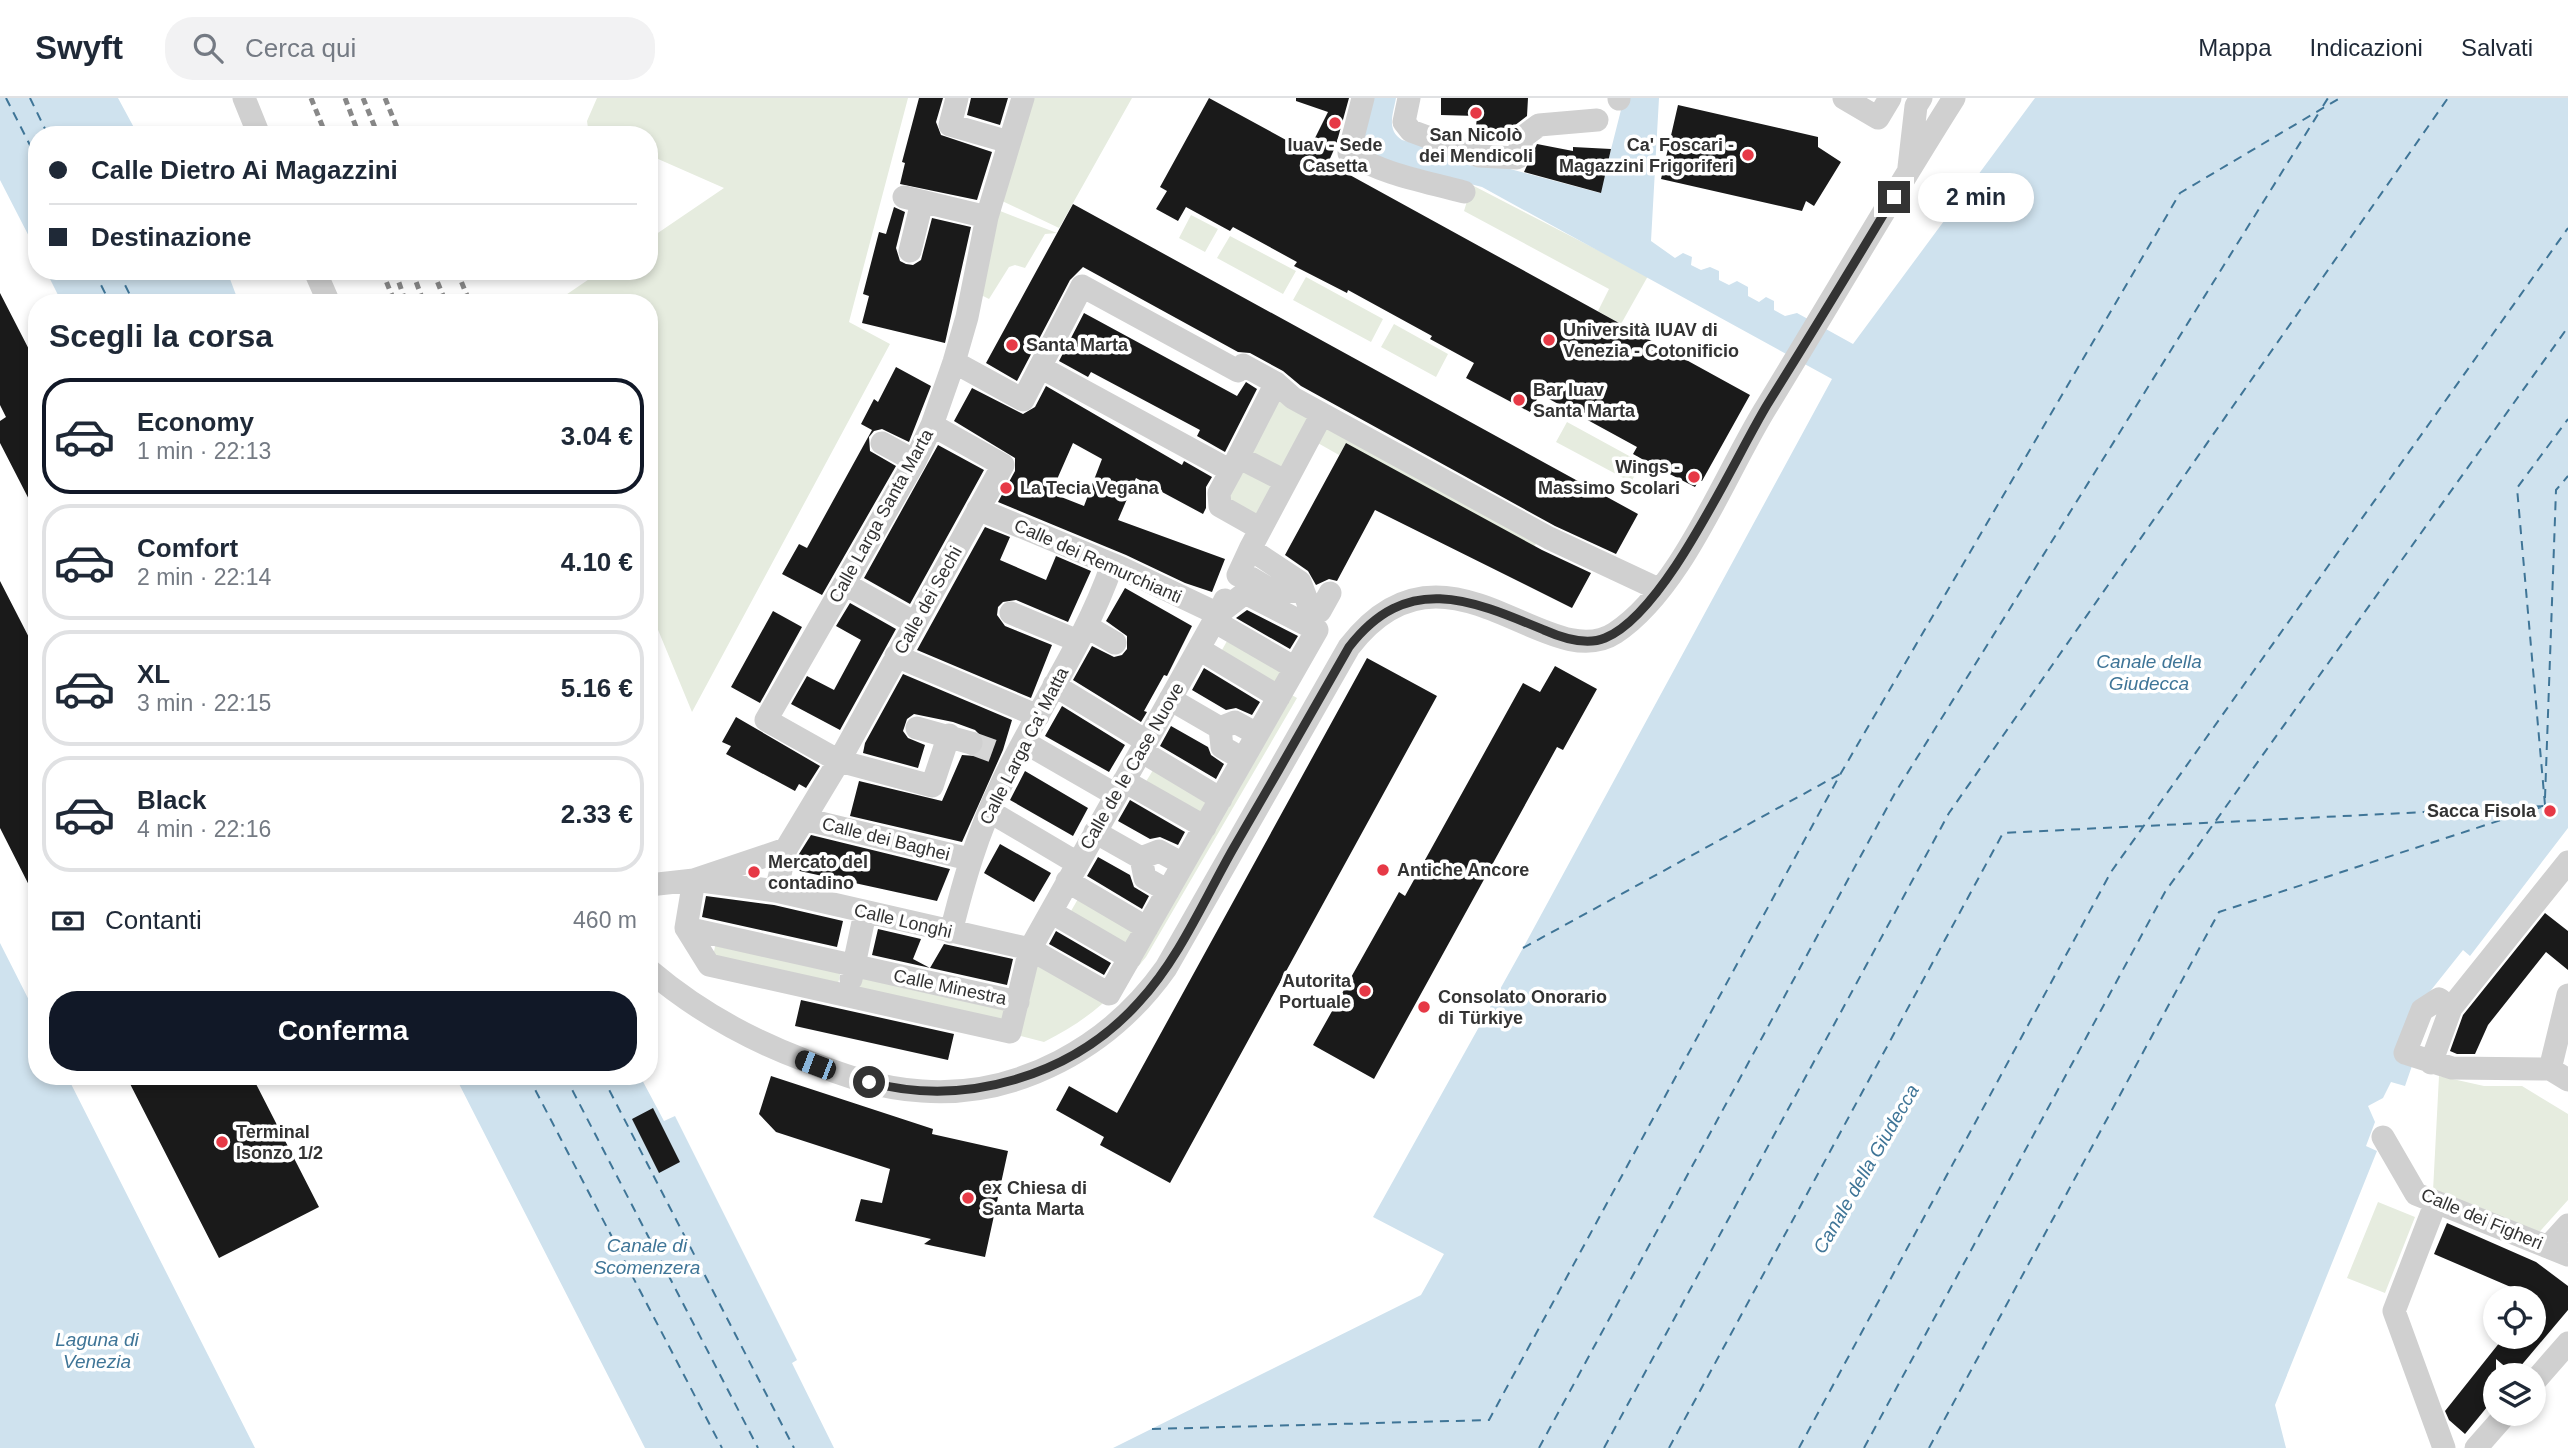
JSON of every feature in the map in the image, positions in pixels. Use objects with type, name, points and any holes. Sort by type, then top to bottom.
[{"type":"street","points":[[244,98],[255,126]]},
{"type":"street","points":[[957,98],[950,125],[1009,142]]},
{"type":"street","name":"Calle Larga Santa Marta","points":[[839,761],[766,720],[915,461],[932,425],[977,291],[991,214],[1023,98]]},
{"type":"street","points":[[1363,98],[1349,153],[1368,165],[1464,192]]},
{"type":"street","points":[[1409,98],[1404,122],[1412,131],[1483,156],[1517,158],[1523,137],[1539,125],[1597,120]]},
{"type":"street","points":[[1844,98],[1878,118],[1890,98]]},
{"type":"street","points":[[1908,173],[1916,106],[1921,98]]},
{"type":"street","points":[[658,977],[693,1004],[737,1030],[806,1061],[888,1087],[958,1091],[1034,1073],[1091,1044],[1125,1017],[1153,985],[1349,647],[1370,624],[1404,604],[1441,597],[1472,602],[1556,635],[1584,641],[1596,641],[1615,633],[1627,623],[1658,589],[1686,549],[1766,406],[1790,371],[1955,98]]},
{"type":"street","points":[[910,251],[913,199],[991,214]]},
{"type":"street","points":[[954,362],[1023,400],[1082,286],[1238,371],[1243,365],[1276,383],[1293,398],[1549,538],[1658,589]]},
{"type":"street","points":[[1040,367],[1235,464],[1285,481]]},
{"type":"street","points":[[1276,383],[1219,493],[1220,506],[1300,582],[1311,611],[1326,611]]},
{"type":"street","points":[[1238,582],[1254,538],[1322,414]]},
{"type":"street","name":"Calle dei Sechi","points":[[776,891],[786,849],[839,761],[1003,465],[932,425]]},
{"type":"street","points":[[882,443],[915,461]]},
{"type":"street","name":"Calle dei Remurchianti","points":[[978,509],[1112,565],[1216,617],[1295,668]]},
{"type":"street","name":"Calle Larga Ca' Matta","points":[[951,932],[969,859],[1013,752],[1038,716],[1098,605],[1112,565]]},
{"type":"street","points":[[1238,582],[1274,592],[1303,591]]},
{"type":"street","points":[[1051,912],[1130,958],[1317,630],[1238,582]]},
{"type":"street","name":"Calle de le Case Nuove","points":[[1018,1002],[1030,949],[1238,582]]},
{"type":"street","points":[[845,584],[915,623]]},
{"type":"street","points":[[1011,613],[1115,643]]},
{"type":"street","points":[[1199,649],[1279,697]]},
{"type":"street","points":[[896,656],[1038,716]]},
{"type":"street","points":[[1054,685],[1221,799]]},
{"type":"street","points":[[1170,699],[1220,728]]},
{"type":"street","points":[[1220,728],[1235,722],[1258,734]]},
{"type":"street","points":[[917,728],[971,743]]},
{"type":"street","points":[[1220,728],[1222,747],[1243,759]]},
{"type":"street","points":[[839,761],[932,786],[949,736]]},
{"type":"street","points":[[1013,752],[1120,788],[1205,827]]},
{"type":"street","points":[[989,811],[1147,928]]},
{"type":"street","name":"Calle dei Baghei","points":[[808,812],[868,834],[969,859]]},
{"type":"street","points":[[1095,832],[1141,858],[1145,878],[1168,891]]},
{"type":"street","points":[[658,885],[694,880],[786,849]]},
{"type":"street","points":[[1141,858],[1158,851],[1183,864]]},
{"type":"street","points":[[2568,862],[2537,897],[2451,1008],[2431,1063],[2452,1069],[2559,1075],[2568,995]]},
{"type":"street","points":[[694,880],[776,891]]},
{"type":"street","points":[[694,880],[686,928],[709,965]]},
{"type":"street","name":"Calle Longhi","points":[[776,891],[865,914],[1030,949],[1109,994],[1130,958]]},
{"type":"street","points":[[847,996],[865,914]]},
{"type":"street","name":"Calle Minestra","points":[[686,928],[1018,1002],[1010,1031],[709,965]]},
{"type":"street","points":[[709,965],[716,935]]},
{"type":"street","name":"Calle dei Figheri","points":[[2383,1137],[2416,1194],[2558,1251]]},
{"type":"street","points":[[2436,1202],[2394,1311],[2444,1448]]},
{"type":"street","points":[[2558,1251],[2568,1224]]},
{"type":"street","points":[[2546,1368],[2568,1343]]},
{"type":"street","points":[[2476,1448],[2495,1426]]},
{"type":"shaded area","points":[[597,98],[908,98],[849,322],[890,344],[692,712],[658,630],[658,294],[567,294],[588,280],[658,280],[658,233],[724,188],[658,159],[658,126],[588,126],[587,121]]},
{"type":"shaded area","points":[[1033,98],[1132,98],[1059,228],[1000,200]]},
{"type":"shaded area","points":[[1472,185],[1648,276],[1621,324],[1598,311],[1609,289],[1464,211]]},
{"type":"shaded area","points":[[995,209],[1057,233],[1045,234],[1025,268],[1015,265],[1009,267],[989,299],[981,295]]},
{"type":"shaded area","points":[[1191,215],[1218,229],[1205,252],[1179,238]]},
{"type":"shaded area","points":[[1230,236],[1296,271],[1283,294],[1217,258]]},
{"type":"shaded area","points":[[1306,277],[1383,319],[1371,342],[1293,300]]},
{"type":"shaded area","points":[[1394,324],[1448,354],[1436,377],[1381,347]]},
{"type":"shaded area","points":[[1272,392],[1542,535],[1533,548],[1345,445],[1339,455],[1309,438],[1259,528],[1220,506]]},
{"type":"shaded area","points":[[1567,422],[1642,463],[1631,482],[1556,442]]},
{"type":"shaded area","points":[[1231,634],[1292,669],[1278,692],[1218,657]]},
{"type":"shaded area","points":[[1285,691],[1297,698],[1146,957],[1100,1006],[1060,1034],[1044,1042],[1013,1034],[1029,961],[1108,996]]},
{"type":"shaded area","points":[[1158,762],[1218,798],[1204,823],[1142,788]]},
{"type":"shaded area","points":[[1082,892],[1144,927],[1129,953],[1067,918]]},
{"type":"shaded area","points":[[717,937],[842,965],[837,989],[712,961]]},
{"type":"shaded area","points":[[861,970],[1010,1003],[1004,1026],[855,993]]},
{"type":"shaded area","points":[[2439,1076],[2484,1086],[2522,1086],[2568,1114],[2568,1200],[2534,1238],[2433,1191]]},
{"type":"shaded area","points":[[2378,1202],[2415,1217],[2385,1293],[2347,1278]]},
{"type":"water","points":[[0,98],[118,98],[133,126],[28,126],[28,234],[0,180]]},
{"type":"water","name":"Canale della Giudecca","points":[[1372,98],[1396,98],[1392,127],[1402,140],[1600,193],[1624,98],[1659,98],[1651,241],[1675,258],[1683,253],[1692,257],[1691,265],[1701,270],[1710,267],[1719,271],[1719,280],[1729,285],[1737,281],[1748,287],[1748,296],[1759,302],[1766,297],[1774,301],[1774,310],[1785,316],[1797,313],[1853,344],[2035,98],[2568,98],[2568,828],[2470,956],[2463,950],[2420,1004],[2414,1060],[2405,1086],[2391,1082],[2383,1098],[2368,1106],[2375,1122],[2366,1146],[2377,1151],[2275,1405],[2286,1448],[1113,1448],[1421,1295],[1444,1254],[1373,1217],[1523,948],[1832,379],[1482,187],[1370,158],[1362,150],[1362,146]]},
{"type":"water","points":[[50,280],[230,280],[236,294],[58,294]]},
{"type":"water","name":"Laguna di Venezia","points":[[0,943],[28,998],[28,1085],[72,1085],[255,1448],[0,1448]]},
{"type":"water","name":"Canale di Scomenzera","points":[[460,1085],[645,1085],[664,1121],[675,1116],[797,1360],[792,1363],[834,1448],[645,1448]]},
{"type":"building","points":[[919,98],[943,98],[936,122],[941,135],[992,152],[977,200],[900,184],[905,163],[902,162]]},
{"type":"building","points":[[971,98],[1008,98],[1000,125],[967,115]]},
{"type":"building","points":[[1209,98],[1308,152],[1328,112],[1296,101],[1296,98],[1349,98],[1328,163],[1750,395],[1702,481],[1699,480],[1695,487],[1660,469],[1633,454],[1637,447],[1540,394],[1530,412],[1466,378],[1474,363],[1430,339],[1432,336],[1348,290],[1347,293],[1294,266],[1297,262],[1233,227],[1230,231],[1186,207],[1178,221],[1156,209],[1167,191],[1160,187]]},
{"type":"building","name":"San Nicolò dei Mendicoli","points":[[1441,98],[1528,98],[1527,116],[1514,126],[1507,143],[1484,142],[1485,127],[1476,127],[1477,116],[1441,115]]},
{"type":"building","name":"Ca' Foscari - Magazzini Frigoriferi","points":[[1678,105],[1818,137],[1818,147],[1841,162],[1814,206],[1806,201],[1802,211],[1661,179]]},
{"type":"building","points":[[1537,144],[1573,151],[1573,147],[1611,149],[1601,193],[1524,172]]},
{"type":"building","points":[[1073,204],[1638,514],[1616,554],[1555,526],[1301,386],[1283,371],[1250,353],[1238,352],[1083,267],[1070,280],[1017,381],[986,363]]},
{"type":"building","points":[[894,207],[905,212],[896,248],[900,261],[906,264],[913,265],[921,260],[932,218],[971,227],[945,343],[862,323],[869,296],[863,294],[879,232],[886,234]]},
{"type":"building","points":[[0,293],[28,347],[28,497],[0,443],[0,421],[6,417],[0,405]]},
{"type":"building","points":[[1084,313],[1237,396],[1246,382],[1257,389],[1225,452],[1197,436],[1200,430],[1091,372],[1088,377],[1059,361]]},
{"type":"building","points":[[896,367],[931,386],[909,442],[882,429],[874,431],[869,437],[870,451],[896,466],[822,595],[782,574],[799,544],[807,548],[872,430],[861,424],[874,399],[878,402]]},
{"type":"building","points":[[1046,386],[1182,465],[1184,461],[1212,477],[1206,487],[1206,508],[1203,514],[1136,478],[1118,520],[1225,559],[1212,592],[1185,583],[1126,555],[998,502],[1015,471],[1015,458],[954,421],[972,388],[1023,414],[1035,407]],"holes":[[[1073,443],[1102,459],[1084,506],[1051,493]]]},
{"type":"building","points":[[1346,443],[1542,550],[1591,573],[1572,608],[1375,510],[1337,581],[1329,579],[1316,585],[1308,571],[1285,555]]},
{"type":"building","points":[[938,445],[984,470],[910,604],[864,578]]},
{"type":"building","points":[[985,527],[1010,537],[1000,560],[1046,580],[1056,556],[1091,571],[1068,622],[1016,600],[1003,602],[998,607],[997,615],[1005,626],[1052,645],[1031,698],[917,650]]},
{"type":"building","points":[[0,581],[28,635],[28,883],[0,828]]},
{"type":"building","points":[[1125,588],[1192,626],[1167,676],[1164,675],[1144,711],[1147,712],[1141,722],[1073,680],[1092,646],[1114,657],[1122,655],[1127,649],[1127,636],[1106,621]]},
{"type":"building","points":[[850,603],[896,629],[840,730],[791,704],[807,676],[834,690],[861,640],[836,626]]},
{"type":"building","points":[[1247,610],[1298,636],[1290,649],[1236,618]]},
{"type":"building","points":[[773,611],[802,627],[760,703],[731,687]]},
{"type":"building","points":[[1367,658],[1437,696],[1170,1183],[1100,1145],[1104,1137],[1056,1110],[1069,1086],[1117,1113]]},
{"type":"building","points":[[1555,666],[1597,689],[1563,750],[1557,747],[1374,1079],[1313,1045],[1399,892],[1405,896],[1523,683],[1540,692]]},
{"type":"building","points":[[1204,668],[1260,702],[1252,715],[1236,708],[1226,710],[1192,690]]},
{"type":"building","points":[[903,674],[1012,720],[1003,750],[962,842],[850,816],[859,781],[942,801],[962,755],[975,756],[984,747],[984,739],[975,730],[953,722],[914,714],[907,719],[903,731],[908,738],[925,745],[918,768],[863,753],[865,743]]},
{"type":"building","points":[[1062,706],[1125,745],[1109,772],[1045,736]]},
{"type":"building","points":[[736,717],[820,766],[806,788],[799,784],[795,791],[726,754],[731,746],[722,742]]},
{"type":"building","points":[[1171,726],[1208,747],[1211,755],[1224,764],[1216,779],[1160,746]]},
{"type":"building","points":[[1025,771],[1088,808],[1073,836],[1010,800]]},
{"type":"building","points":[[1130,800],[1185,832],[1178,845],[1160,837],[1150,839],[1118,821]]},
{"type":"building","points":[[811,835],[950,869],[937,901],[795,870],[799,854]]},
{"type":"building","points":[[1000,844],[1051,873],[1034,902],[984,873]]},
{"type":"building","points":[[1098,857],[1130,875],[1134,887],[1149,896],[1142,909],[1087,876]]},
{"type":"building","points":[[706,896],[774,905],[843,921],[837,947],[702,917]]},
{"type":"building","points":[[2545,913],[2568,931],[2568,970],[2546,952],[2488,1025],[2475,1054],[2457,1054],[2450,1051],[2463,1015]]},
{"type":"building","points":[[878,929],[921,939],[913,959],[930,968],[872,955]]},
{"type":"building","points":[[1056,931],[1111,963],[1104,975],[1049,944]]},
{"type":"building","points":[[944,944],[1013,959],[1007,985],[930,968]]},
{"type":"building","points":[[801,1000],[954,1034],[948,1060],[795,1026]]},
{"type":"building","points":[[771,1076],[933,1129],[932,1134],[1008,1151],[985,1257],[924,1244],[931,1239],[855,1221],[861,1199],[882,1203],[890,1169],[776,1132],[759,1114]]},
{"type":"building","name":"Terminal Isonzo 1/2","points":[[131,1085],[257,1085],[319,1207],[219,1258]]},
{"type":"building","points":[[653,1108],[680,1162],[659,1173],[632,1119]]},
{"type":"building","points":[[2447,1223],[2536,1262],[2568,1286],[2568,1310],[2546,1336],[2546,1286],[2508,1286],[2434,1254]]},
{"type":"building","points":[[2494,1349],[2535,1349],[2523,1363],[2501,1363],[2496,1359],[2496,1363],[2483,1363]]},
{"type":"building","points":[[2483,1363],[2483,1412],[2465,1434],[2449,1420],[2445,1411]]},
{"type":"ferry route","points":[[6,98],[28,141]]},
{"type":"ferry route","points":[[30,98],[44,126]]},
{"type":"ferry route","points":[[2323,106],[2328,98]]},
{"type":"ferry route","points":[[1152,1429],[1489,1420],[1841,773],[2180,193],[2340,98]]},
{"type":"ferry route","points":[[1604,1448],[1949,813],[2448,98]]},
{"type":"ferry route","points":[[1539,1448],[1895,793],[2320,111]]},
{"type":"ferry route","points":[[1799,1448],[2111,872],[2568,228]]},
{"type":"ferry route","points":[[98,280],[106,294]]},
{"type":"ferry route","points":[[122,280],[130,294]]},
{"type":"ferry route","points":[[1864,1448],[2165,892],[2568,327]]},
{"type":"ferry route","points":[[2545,805],[2517,488],[2568,419]]},
{"type":"ferry route","points":[[2545,798],[2556,490],[2568,476]]},
{"type":"ferry route","points":[[1523,948],[1840,774]]},
{"type":"ferry route","points":[[1669,1448],[2003,833],[2545,806]]},
{"type":"ferry route","points":[[1929,1448],[2219,912],[2541,807]]},
{"type":"ferry route","points":[[533,1085],[722,1448]]},
{"type":"ferry route","points":[[570,1085],[758,1448]]},
{"type":"ferry route","points":[[607,1085],[794,1448]]},
{"type":"tunnel","points":[[971,743],[1001,754]]},
{"type":"railway","points":[[311,98],[322,126]]},
{"type":"railway","points":[[345,98],[356,126]]},
{"type":"railway","points":[[363,98],[374,126]]},
{"type":"railway","points":[[385,98],[396,126]]},
{"type":"railway","points":[[386,280],[391,294]]},
{"type":"railway","points":[[398,280],[403,294]]},
{"type":"railway","points":[[415,280],[421,294]]},
{"type":"railway","points":[[437,280],[442,294]]},
{"type":"railway","points":[[461,280],[466,294]]},
{"type":"place","name":"San Nicolò dei Mendicoli","points":[[1476,113]]},
{"type":"place","name":"Iuav - Sede Casetta","points":[[1335,123]]},
{"type":"place","name":"Ca' Foscari - Magazzini Frigoriferi","points":[[1748,155]]},
{"type":"place","name":"Università IUAV di Venezia - Cotonificio","points":[[1549,340]]},
{"type":"place","name":"Santa Marta","points":[[1012,345]]},
{"type":"place","name":"Bar Iuav Santa Marta","points":[[1519,400]]},
{"type":"place","name":"Wings - Massimo Scolari","points":[[1694,477]]},
{"type":"place","name":"La Tecia Vegana","points":[[1006,488]]},
{"type":"place","name":"Sacca Fisola","points":[[2550,811]]},
{"type":"place","name":"Antiche Ancore","points":[[1383,870]]},
{"type":"place","name":"Mercato del contadino","points":[[754,872]]},
{"type":"place","name":"Autorita Portuale","points":[[1365,991]]},
{"type":"place","name":"Consolato Onorario di Türkiye","points":[[1424,1007]]},
{"type":"place","name":"Terminal Isonzo 1/2","points":[[222,1142]]},
{"type":"place","name":"ex Chiesa di Santa Marta","points":[[968,1198]]},
{"type":"route","points":[[869,1082],[905,1090],[940,1092],[1014,1080],[1073,1055],[1125,1017],[1166,968],[1349,647],[1382,614],[1411,601],[1457,598],[1556,635],[1584,641],[1605,638],[1627,623],[1670,574],[1686,549],[1766,406],[1790,371],[1894,197]]}]
